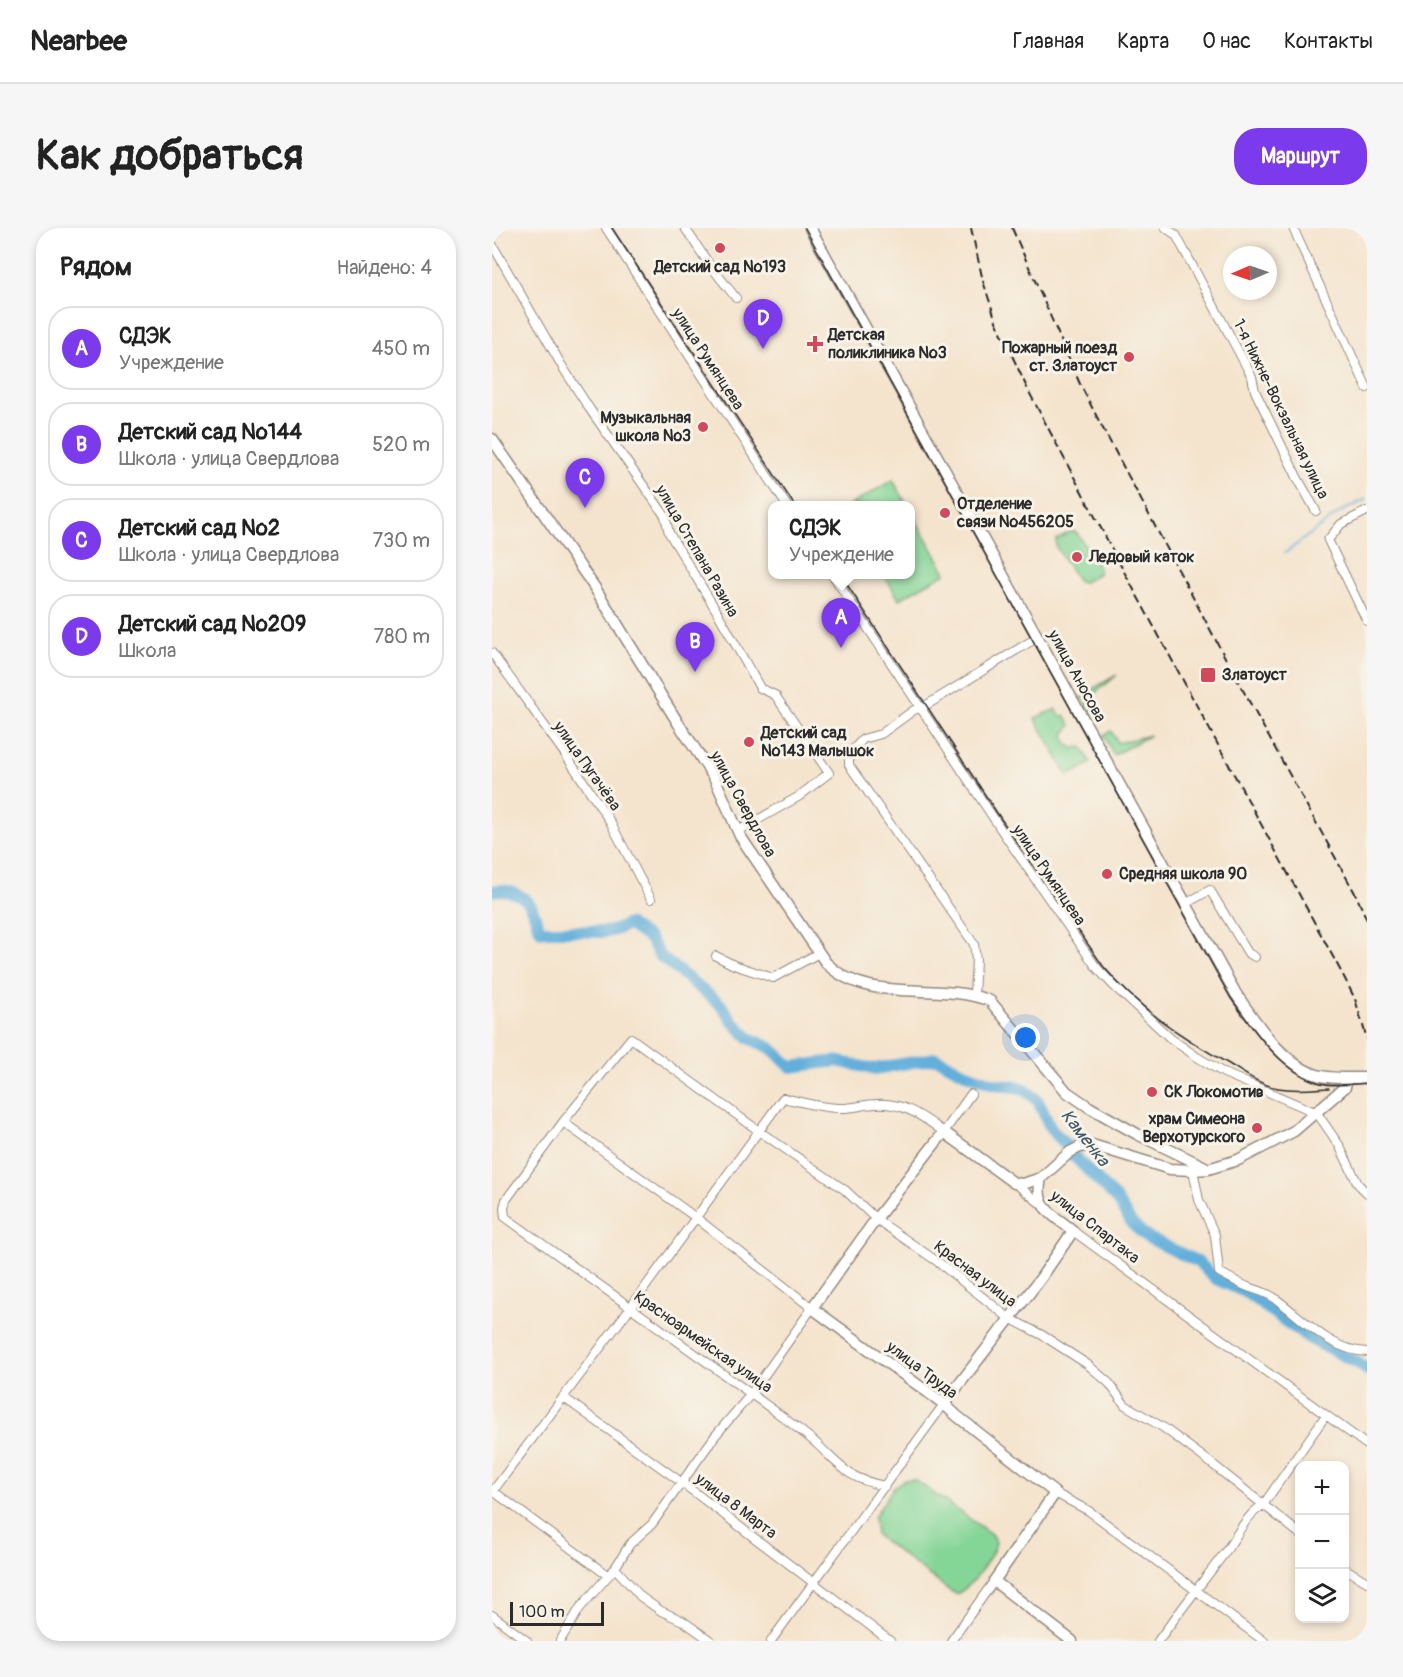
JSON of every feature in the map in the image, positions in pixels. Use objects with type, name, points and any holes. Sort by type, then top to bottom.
[{"type":"street","name":"улица Румянцева","points":[[606,228],[784,501]]},
{"type":"street","points":[[685,228],[709,264],[736,298]]},
{"type":"street","name":"улица Аносова","points":[[810,228],[1236,994],[1261,1029],[1282,1053],[1302,1069],[1314,1074],[1364,1078]]},
{"type":"street","name":"1-я Нижне-Вокзальная улица","points":[[1166,228],[1176,235],[1215,306],[1252,378],[1255,391],[1297,477],[1316,511]]},
{"type":"street","points":[[1293,228],[1367,388]]},
{"type":"street","name":"улица Степана Разина","points":[[492,244],[562,366],[665,516],[669,533],[760,688],[775,695],[829,773],[798,797],[738,831]]},
{"type":"street","name":"улица Свердлова","points":[[492,439],[594,588],[715,779],[738,831],[819,953],[837,974],[853,982],[873,987],[974,994]]},
{"type":"street","points":[[1367,511],[1341,524],[1328,540],[1367,621]]},
{"type":"street","name":"улица Румянцева","points":[[835,579],[1071,932],[1113,986],[1170,1038],[1197,1057],[1224,1073],[1317,1113]]},
{"type":"street","points":[[1038,638],[914,710],[881,734],[863,739],[849,754],[849,765],[974,944],[976,960],[974,994],[990,1000],[1002,1012],[1067,1092],[1137,1134],[1186,1160],[1208,1168]]},
{"type":"street","name":"улица Пугачёва","points":[[492,653],[565,754],[609,820],[651,899]]},
{"type":"street","points":[[1185,904],[1210,890],[1248,953],[1255,957]]},
{"type":"street","points":[[716,956],[734,965],[773,978],[819,953]]},
{"type":"street","name":"Красная улица","points":[[563,1122],[631,1038],[845,1190],[876,1219],[938,1262],[1009,1318],[1042,1335],[1087,1364],[1109,1383],[1125,1405],[1164,1428],[1295,1531]]},
{"type":"street","points":[[1014,1183],[1023,1184],[1041,1178],[1080,1147],[1104,1148],[1170,1169],[1193,1170],[1238,1160],[1303,1125],[1345,1087],[1347,1078]]},
{"type":"street","points":[[560,1641],[572,1619],[615,1568],[630,1544],[652,1524],[715,1436],[751,1394],[876,1219],[971,1094]]},
{"type":"street","name":"улица Спартака","points":[[759,1131],[783,1098],[820,1107],[838,1108],[893,1104],[920,1114],[1014,1183],[1072,1231],[1367,1445]]},
{"type":"street","points":[[1317,1113],[1339,1145],[1358,1184],[1367,1193]]},
{"type":"street","name":"Красноармейская улица","points":[[563,1122],[506,1200],[504,1208],[506,1217],[751,1394],[816,1443],[848,1474],[867,1483],[885,1486]]},
{"type":"street","name":"улица Труда","points":[[563,1122],[695,1217],[812,1308],[944,1404],[1055,1493],[1089,1511],[1264,1641]]},
{"type":"street","points":[[607,1575],[493,1491],[759,1131]]},
{"type":"street","points":[[1193,1170],[1199,1200],[1215,1235],[1219,1272],[1269,1295],[1329,1341],[1351,1352],[1367,1352]]},
{"type":"street","points":[[1041,1178],[1039,1196],[1041,1204]]},
{"type":"street","points":[[771,1641],[944,1404],[1041,1278],[1072,1231]]},
{"type":"street","name":"улица 8 Марта","points":[[563,1397],[681,1482],[890,1641]]},
{"type":"street","points":[[1158,1641],[1195,1589],[1224,1554],[1252,1512],[1263,1505],[1326,1414]]},
{"type":"street","points":[[951,1641],[1055,1493]]},
{"type":"street","points":[[615,1568],[641,1597],[661,1611],[683,1621],[711,1641]]},
{"type":"street","points":[[1346,1569],[1367,1582]]},
{"type":"street","points":[[994,1581],[1072,1641]]},
{"type":"street","points":[[492,1615],[528,1641]]},
{"type":"green space","points":[[893,480],[905,501],[857,501]]},
{"type":"green space","points":[[915,519],[946,573],[899,599],[886,579],[915,579]]},
{"type":"green space","name":"Ледовый каток","points":[[1071,531],[1077,533],[1099,567],[1099,573],[1084,582],[1078,581],[1056,547],[1056,540]]},
{"type":"green space","points":[[1117,675],[1092,696],[1099,710],[1092,714],[1082,695]]},
{"type":"green space","points":[[1056,709],[1061,717],[1065,715],[1071,726],[1064,734],[1066,743],[1073,748],[1082,747],[1091,763],[1068,776],[1035,718]]},
{"type":"green space","points":[[1111,731],[1118,743],[1150,735],[1114,755],[1103,735]]},
{"type":"green space","points":[[904,1480],[915,1480],[991,1534],[996,1542],[980,1572],[968,1586],[956,1594],[876,1535],[874,1517],[894,1487]]},
{"type":"waterway","points":[[1285,553],[1340,512],[1367,499]]},
{"type":"waterway","name":"Каменка","points":[[492,891],[509,891],[525,899],[532,908],[541,931],[602,932],[628,924],[650,939],[660,956],[721,1005],[749,1038],[771,1048],[791,1067],[836,1061],[874,1069],[936,1058],[967,1074],[994,1084],[1023,1088],[1038,1101],[1051,1129],[1070,1152],[1116,1199],[1132,1224],[1147,1237],[1198,1262],[1216,1279],[1245,1292],[1310,1339],[1358,1363],[1367,1370]]},
{"type":"tram line","points":[[612,228],[792,501]]},
{"type":"tram line","points":[[805,228],[1230,997],[1269,1048],[1293,1070],[1306,1078],[1325,1084],[1367,1083]]},
{"type":"tram line","points":[[843,579],[1001,819],[1103,966],[1116,981],[1161,1021],[1211,1054],[1259,1081],[1284,1089],[1329,1088]]},
{"type":"railway","points":[[971,228],[983,281],[996,321],[1028,390],[1344,977],[1355,999],[1367,1039]]},
{"type":"railway","points":[[1012,228],[1080,384],[1228,663],[1356,895],[1367,920]]},
{"type":"place","name":"Детский сад №193","points":[[720,248]]},
{"type":"place","name":"Детская поликлиника №3","points":[[815,344]]},
{"type":"place","name":"Детский сад №209","points":[[763,349]]},
{"type":"place","name":"Пожарный поезд ст. Златоуст","points":[[1129,357]]},
{"type":"place","name":"Музыкальная школа №3","points":[[703,427]]},
{"type":"place","name":"Детский сад №2","points":[[585,508]]},
{"type":"place","name":"Отделение связи №456205","points":[[945,513]]},
{"type":"place","name":"Ледовый каток","points":[[1077,557]]},
{"type":"place","name":"СДЭК","points":[[841,648]]},
{"type":"place","name":"Детский сад №144","points":[[695,672]]},
{"type":"place","name":"Златоуст","points":[[1208,675]]},
{"type":"place","name":"Детский сад №143 Малышок","points":[[749,742]]},
{"type":"place","name":"Средняя школа 90","points":[[1107,874]]},
{"type":"place","name":"СК Локомотив","points":[[1152,1092]]},
{"type":"place","name":"храм Симеона Верхотурского","points":[[1257,1128]]}]
